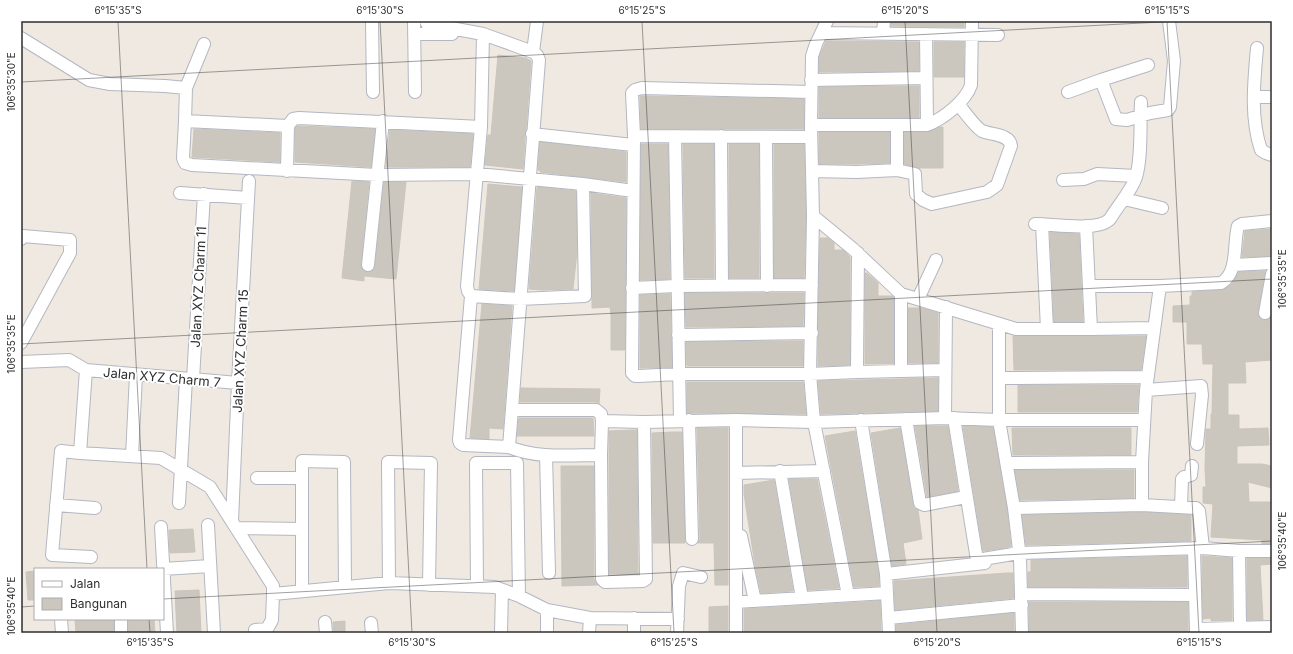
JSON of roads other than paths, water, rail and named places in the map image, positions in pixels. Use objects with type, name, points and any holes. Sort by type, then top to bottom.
[{"type":"street","points":[[372,21],[373,92]]},
{"type":"street","points":[[414,21],[415,92]]},
{"type":"street","points":[[426,21],[432,34]]},
{"type":"street","points":[[435,21],[437,25],[440,26],[483,34],[533,52],[537,55],[539,60],[532,134],[509,446]]},
{"type":"street","points":[[533,52],[537,21]]},
{"type":"street","points":[[827,21],[812,56],[811,131],[813,216],[812,333],[810,374],[814,422],[848,595]]},
{"type":"street","points":[[883,34],[884,21]]},
{"type":"street","points":[[532,134],[634,140],[674,136],[766,137],[811,131],[896,124],[928,125],[938,121],[958,104],[970,89],[972,21]]},
{"type":"street","points":[[1100,80],[1116,118],[1127,120],[1166,111],[1170,107],[1174,61],[1169,21]]},
{"type":"street","points":[[414,34],[449,34],[465,31]]},
{"type":"street","points":[[822,33],[998,35]]},
{"type":"street","points":[[483,34],[481,127],[467,286],[468,291],[472,296],[459,442],[463,445],[509,446],[522,451],[546,455],[601,455]]},
{"type":"street","points":[[926,34],[928,125]]},
{"type":"street","points":[[21,38],[89,80],[110,84],[173,86],[186,88]]},
{"type":"street","points":[[204,44],[186,88],[183,158],[184,163],[187,165],[377,175],[477,174],[583,184],[633,191]]},
{"type":"street","points":[[1257,48],[1254,75],[1254,115],[1261,150],[1272,155]]},
{"type":"street","points":[[1068,92],[1148,65]]},
{"type":"street","points":[[926,78],[811,86],[638,89],[632,93],[634,140],[632,373],[635,376],[638,376],[679,374],[810,374],[945,370]]},
{"type":"street","points":[[1254,96],[1272,98]]},
{"type":"street","points":[[1047,329],[1038,224],[1086,226],[1107,223],[1131,188],[1136,176],[1139,160],[1140,102]]},
{"type":"street","points":[[812,171],[857,172],[897,170],[915,174],[916,194],[923,200],[932,204],[987,192],[997,185],[1012,146],[1007,138],[980,130],[958,104]]},
{"type":"street","points":[[287,171],[288,126],[293,119],[383,121],[481,127]]},
{"type":"street","points":[[185,121],[288,126]]},
{"type":"street","points":[[368,265],[383,121]]},
{"type":"street","points":[[896,124],[897,170]]},
{"type":"street","points":[[674,136],[679,374],[685,420],[692,539]]},
{"type":"street","points":[[721,136],[722,286]]},
{"type":"street","points":[[766,137],[767,286]]},
{"type":"street","points":[[1063,180],[1084,179],[1097,174],[1136,176]]},
{"type":"street","name":"Jalan XYZ Charm 15","points":[[234,525],[238,383],[249,182]]},
{"type":"street","points":[[472,296],[520,299],[584,297],[583,184]]},
{"type":"street","points":[[180,193],[248,198]]},
{"type":"street","name":"Jalan XYZ Charm 11","points":[[179,503],[204,194]]},
{"type":"street","points":[[1124,199],[1162,208]]},
{"type":"street","points":[[813,216],[858,254],[901,294],[1016,328],[1154,328]]},
{"type":"street","points":[[1089,286],[1160,286],[1221,283],[1224,281],[1233,265],[1236,231],[1238,226],[1242,224],[1272,221]]},
{"type":"street","points":[[1086,226],[1091,329]]},
{"type":"street","points":[[21,343],[70,253],[70,240],[22,238]]},
{"type":"street","points":[[857,372],[858,254]]},
{"type":"street","points":[[918,299],[936,260]]},
{"type":"street","points":[[1233,265],[1272,263]]},
{"type":"street","points":[[1265,313],[1272,274]]},
{"type":"street","points":[[632,288],[677,286],[812,285]]},
{"type":"street","points":[[1142,505],[1142,462],[1147,377],[1160,286]]},
{"type":"street","points":[[901,294],[901,371]]},
{"type":"street","points":[[946,307],[945,370],[950,418],[977,560],[1020,555],[1199,548],[1239,551],[1272,551]]},
{"type":"street","points":[[999,324],[999,420],[1007,463],[1020,555],[1022,633]]},
{"type":"street","points":[[678,335],[812,333]]},
{"type":"street","points":[[21,362],[69,360],[86,370],[80,453]]},
{"type":"street","name":"Jalan XYZ Charm 7","points":[[86,370],[238,383]]},
{"type":"street","points":[[132,456],[136,375]]},
{"type":"street","points":[[1000,378],[1147,377]]},
{"type":"street","points":[[1146,390],[1201,386],[1202,394],[1197,444]]},
{"type":"street","points":[[512,410],[596,410],[601,414],[602,579],[605,582],[644,581],[646,579],[644,422]]},
{"type":"street","points":[[602,421],[644,422],[736,420],[814,422],[950,418],[999,420],[1144,420]]},
{"type":"street","points":[[906,419],[920,503],[924,505],[966,497]]},
{"type":"street","points":[[736,420],[736,633]]},
{"type":"street","points":[[861,420],[886,574],[889,633]]},
{"type":"street","points":[[91,557],[52,555],[61,451],[161,458],[210,487],[273,586],[272,620],[266,629],[255,630]]},
{"type":"street","points":[[546,455],[549,573]]},
{"type":"street","points":[[302,591],[302,461],[344,462],[345,587]]},
{"type":"street","points":[[389,583],[388,462],[431,462],[429,585]]},
{"type":"street","points":[[1007,463],[1142,462]]},
{"type":"street","points":[[477,586],[476,463],[517,463],[520,596]]},
{"type":"street","points":[[1181,507],[1182,479],[1191,475],[1192,466]]},
{"type":"street","points":[[736,473],[824,471]]},
{"type":"street","points":[[780,472],[802,598]]},
{"type":"street","points":[[257,478],[302,478]]},
{"type":"street","points":[[56,505],[95,508]]},
{"type":"street","points":[[1014,508],[1142,505],[1196,508],[1199,511],[1199,548],[1194,595],[1196,631],[1227,631],[1240,627],[1272,627]]},
{"type":"street","points":[[736,511],[755,601]]},
{"type":"street","points":[[208,525],[214,633]]},
{"type":"street","points":[[234,525],[302,529]]},
{"type":"street","points":[[161,527],[163,568]]},
{"type":"street","points":[[1239,551],[1240,627]]},
{"type":"street","points":[[886,574],[1020,555]]},
{"type":"street","points":[[164,569],[210,566]]},
{"type":"street","points":[[678,633],[679,586],[683,573],[701,577]]},
{"type":"street","points":[[273,594],[389,583],[495,587],[520,596],[547,610],[590,618],[678,619]]},
{"type":"street","points":[[164,585],[167,633]]},
{"type":"street","points":[[501,632],[502,590]]},
{"type":"street","points":[[736,602],[887,593]]},
{"type":"street","points":[[889,618],[1022,600],[1194,595]]},
{"type":"street","points":[[547,610],[547,633]]},
{"type":"street","points":[[589,633],[590,618]]},
{"type":"street","points":[[634,618],[634,633]]},
{"type":"street","points":[[61,620],[62,633]]},
{"type":"street","points":[[120,620],[121,633]]}]
